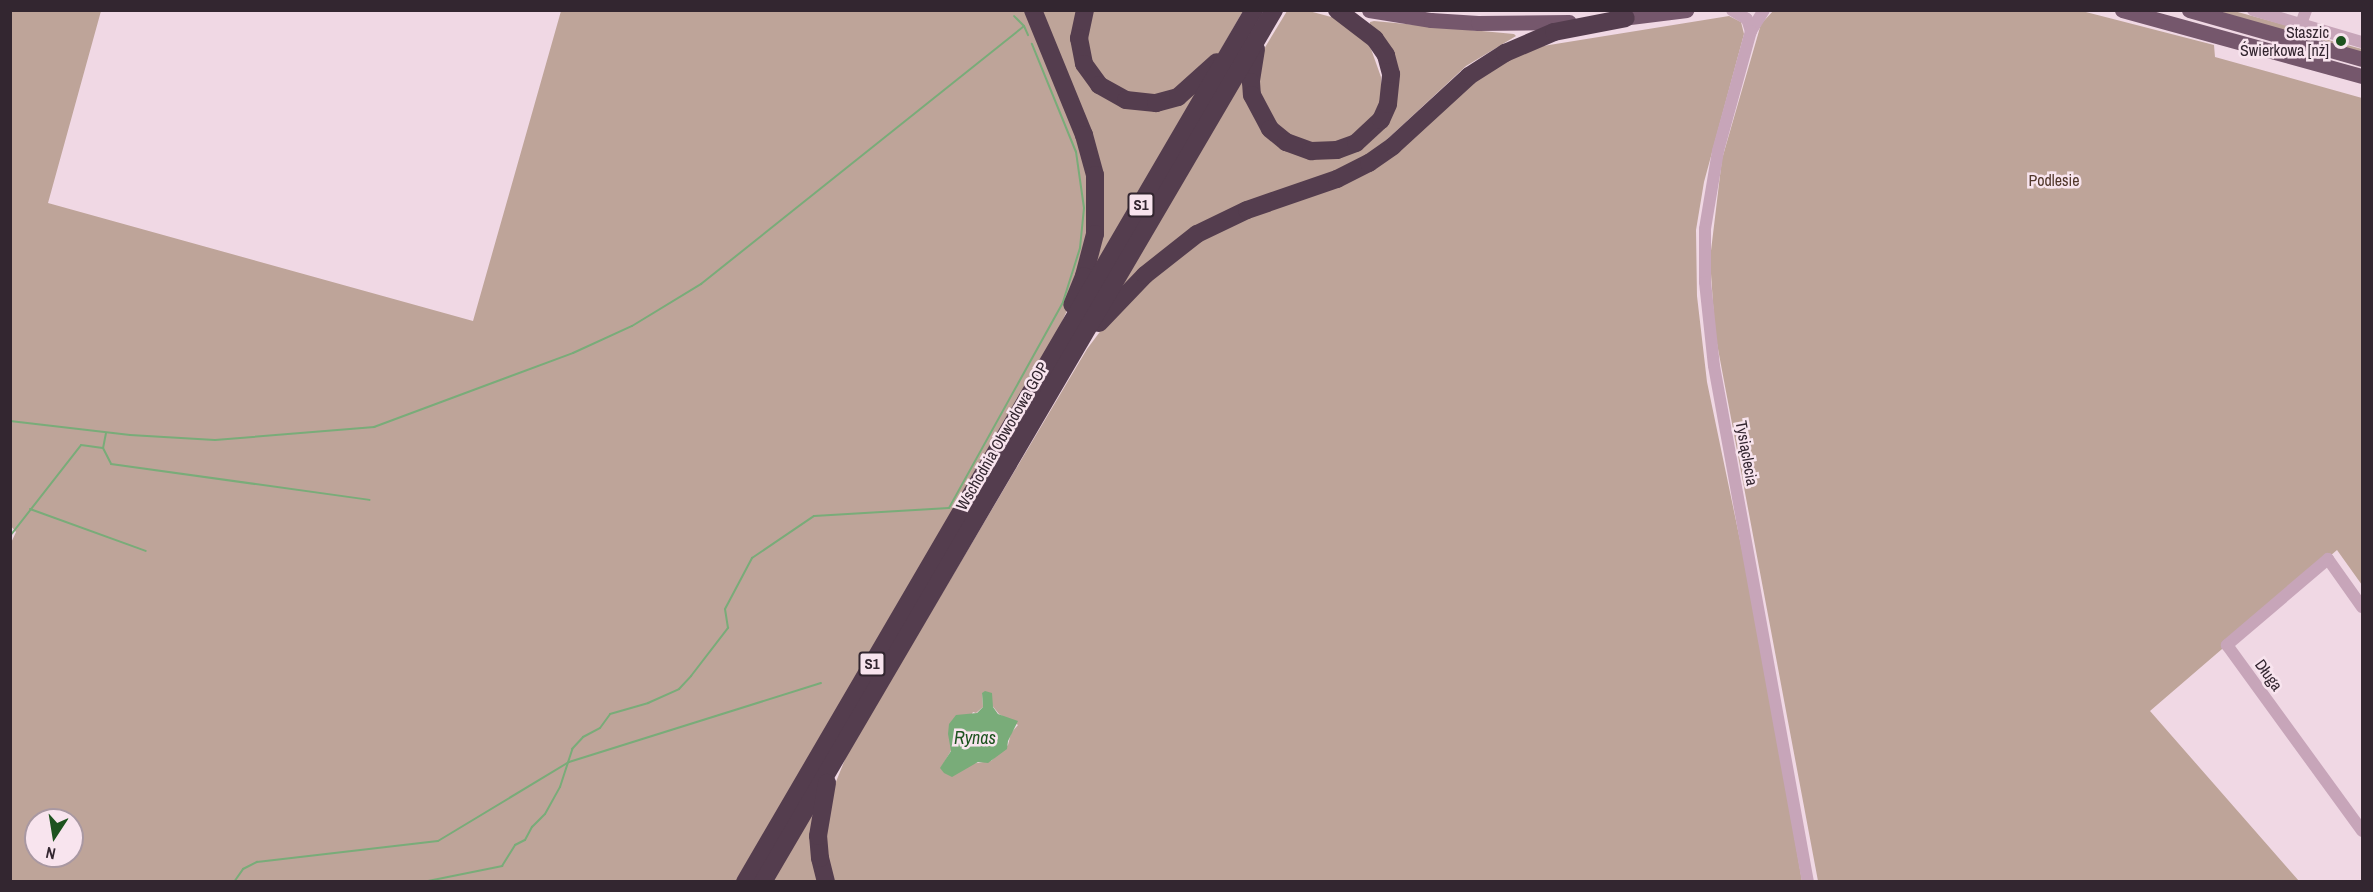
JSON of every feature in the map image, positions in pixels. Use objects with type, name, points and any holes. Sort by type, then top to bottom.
[{"type":"highway","points":[[1033,10],[1084,135],[1095,176],[1097,206],[1089,259],[1047,363]]},
{"type":"highway","points":[[1085,10],[1079,38],[1084,64],[1099,85],[1126,100],[1156,104],[1178,97],[1233,46]]},
{"type":"highway","points":[[1257,38],[1251,82],[1252,95],[1263,119],[1278,136],[1295,146],[1311,151],[1337,150],[1356,143],[1377,125],[1388,104],[1391,83],[1386,55],[1381,48],[1366,30],[1337,10]]},
{"type":"highway","name":"Wschodnia Obwodowa GOP","points":[[744,882],[1233,46],[1262,14]]},
{"type":"highway","name":"Wschodnia Obwodowa GOP","points":[[763,882],[1257,38],[1262,14]]},
{"type":"highway","points":[[1077,346],[1145,275],[1197,234],[1247,210],[1337,179],[1380,157],[1469,76],[1505,53],[1554,32],[1626,18]]},
{"type":"highway","points":[[826,882],[818,836],[829,770]]},
{"type":"main road","points":[[1369,10],[1431,20],[1478,24],[1553,24],[1686,10]]},
{"type":"main road","points":[[2122,10],[2362,76]]},
{"type":"main road","points":[[2188,10],[2362,59]]},
{"type":"street","points":[[1732,10],[1747,19],[1751,31]]},
{"type":"street","name":"Tysiąclecia","points":[[1764,10],[1751,31],[1713,174],[1705,228],[1704,282],[1714,366],[1808,882]]},
{"type":"street","points":[[2253,10],[2362,42]]},
{"type":"street","points":[[2301,24],[2306,10]]},
{"type":"street","name":"Długa","points":[[2362,607],[2328,558],[2227,645],[2362,831]]},
{"type":"green space","name":"Podlesie","points":[[1774,10],[2082,11],[2214,45],[2215,57],[2362,98],[2362,585],[2337,550],[2150,711],[2299,881],[1818,881],[1715,333],[1710,259],[1722,159],[1761,24]]},
{"type":"green space","points":[[10,11],[101,11],[48,203],[473,321],[561,11],[1026,11],[1084,152],[1092,211],[1072,299],[1058,331],[736,881],[11,881],[10,545],[16,532],[10,525]]},
{"type":"green space","points":[[1040,11],[1078,11],[1073,39],[1124,106],[1201,85],[1089,279],[1101,213]]},
{"type":"green space","points":[[1090,11],[1243,11],[1219,53],[1191,82],[1159,98],[1109,88],[1085,54]]},
{"type":"green space","points":[[1287,11],[1309,11],[1335,18],[1363,38],[1371,49],[1381,77],[1382,103],[1363,133],[1320,147],[1278,130],[1259,93],[1261,54]]},
{"type":"green space","points":[[2208,11],[2234,11],[2325,36],[2324,39],[2362,49],[2362,53]]},
{"type":"green space","points":[[1729,16],[1741,22],[1744,34],[1704,182],[1696,230],[1697,296],[1707,382],[1759,631],[1802,881],[830,882],[825,867],[827,804],[848,752],[1087,349],[1102,329],[1148,281],[1195,244],[1410,138],[1496,64],[1543,46]],"holes":[[[982,693],[999,714],[1018,725],[1011,733],[1008,745],[991,761],[941,768],[973,712],[976,713],[983,707]]]},
{"type":"green space","points":[[1370,22],[1516,36],[1466,66],[1366,159],[1238,207],[1109,306],[1243,73],[1252,110],[1327,158],[1393,108],[1370,27]]},
{"type":"green space","points":[[815,809],[821,881],[770,882]]},
{"type":"water","name":"Rynas","points":[[985,691],[992,693],[993,707],[998,714],[1018,721],[1008,741],[1007,749],[988,763],[978,762],[952,777],[940,768],[951,751],[949,724],[956,715],[977,713],[983,707],[982,693]]},
{"type":"waterway","points":[[10,421],[130,435],[215,440],[374,427],[573,353],[632,326],[701,284],[1024,26],[1014,16]]},
{"type":"waterway","points":[[1024,26],[1028,35]]},
{"type":"waterway","points":[[423,882],[502,866],[515,845],[525,840],[532,827],[545,814],[560,787],[572,749],[583,737],[600,728],[610,714],[648,703],[679,689],[691,676],[728,628],[725,609],[752,558],[814,516],[949,508],[1063,302],[1080,248],[1084,208],[1076,152],[1032,44]]},
{"type":"waterway","points":[[106,433],[103,448],[111,464],[370,500]]},
{"type":"waterway","points":[[10,536],[81,445],[103,448]]},
{"type":"waterway","points":[[30,509],[146,551]]},
{"type":"waterway","points":[[234,882],[243,869],[257,862],[438,841],[569,762],[821,683]]},
{"type":"place","name":"Staszic Świerkowa [nż]","points":[[2341,41]]}]
